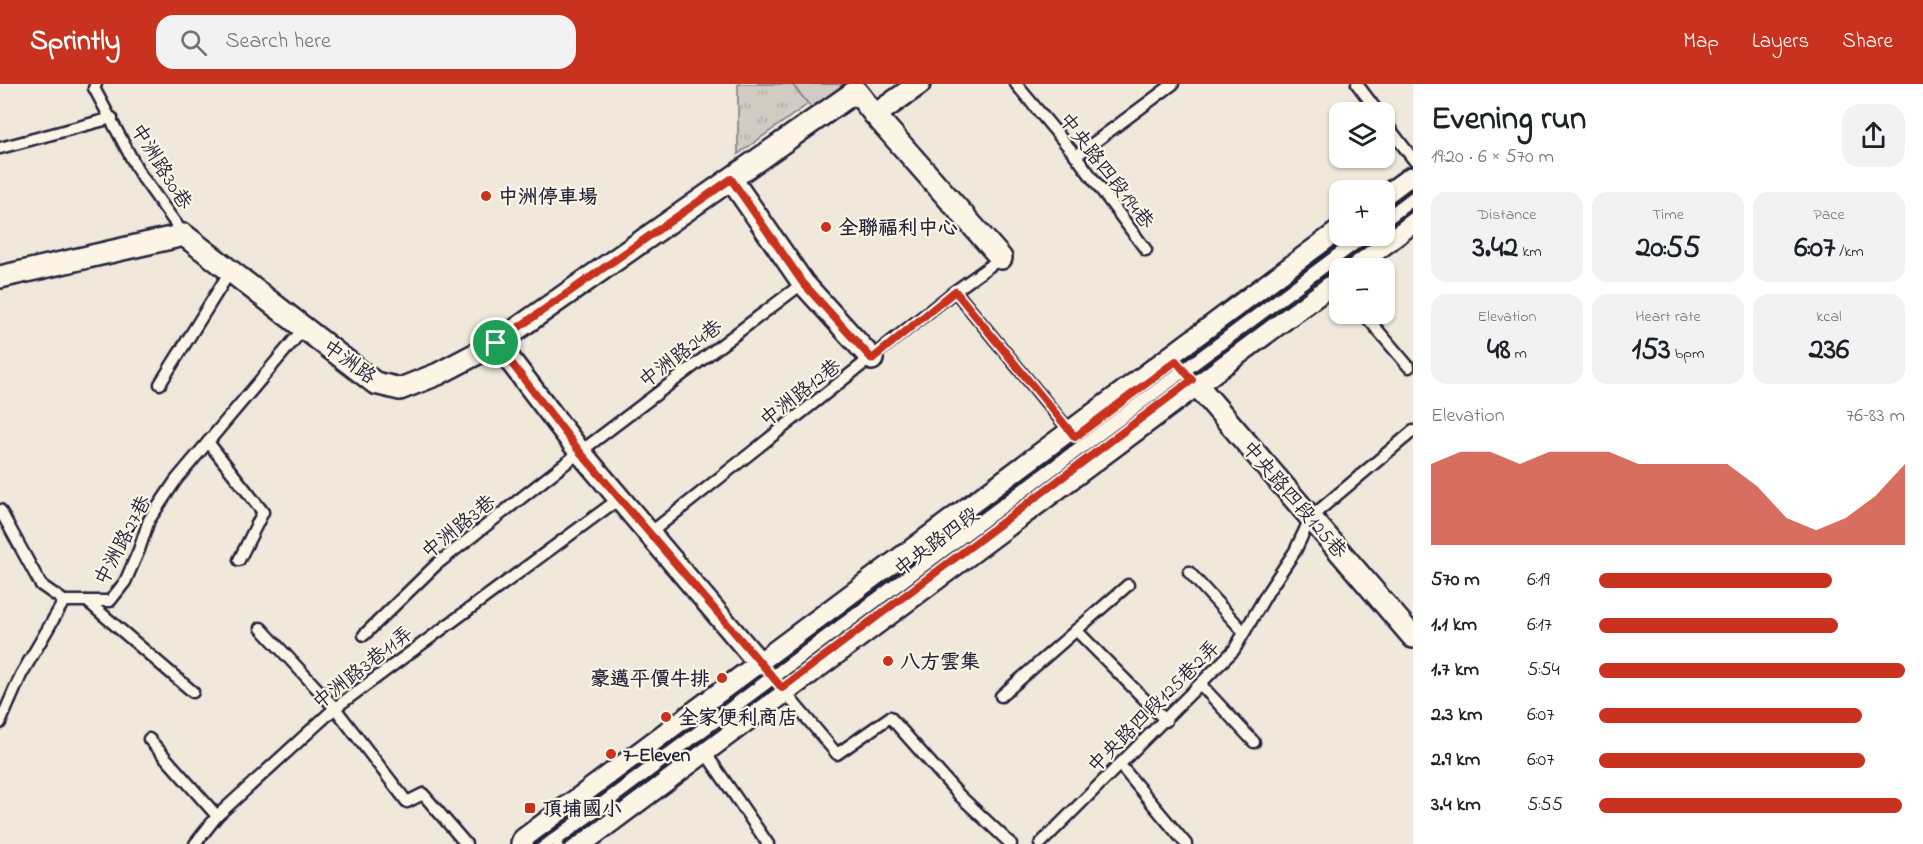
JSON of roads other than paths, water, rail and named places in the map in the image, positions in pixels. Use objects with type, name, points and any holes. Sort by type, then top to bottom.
[{"type":"main road","points":[[1395,197],[1413,184]]},
{"type":"main road","name":"中央路四段","points":[[1359,258],[1413,214]]},
{"type":"main road","name":"中央路四段","points":[[528,844],[773,679],[1184,370],[1331,246]]},
{"type":"main road","name":"中央路四段","points":[[1184,370],[1329,281]]},
{"type":"main road","name":"中央路四段","points":[[570,844],[701,746],[773,679]]},
{"type":"street","points":[[919,84],[875,115],[1001,258]]},
{"type":"street","name":"中洲路","points":[[184,235],[375,383],[400,389],[438,374],[496,343],[856,91],[875,115]]},
{"type":"street","points":[[731,179],[803,283],[872,359]]},
{"type":"street","points":[[0,277],[184,235]]},
{"type":"street","points":[[496,343],[580,452],[773,679]]},
{"type":"street","name":"中央路四段125巷","points":[[1184,370],[1413,636]]},
{"type":"lane","name":"中洲路30巷","points":[[96,84],[94,88],[140,174],[184,235]]},
{"type":"lane","name":"中央路四段194巷","points":[[1016,84],[1076,156],[1146,250]]},
{"type":"lane","points":[[1076,156],[1173,84]]},
{"type":"lane","points":[[1357,84],[1370,102]]},
{"type":"lane","points":[[0,148],[112,118]]},
{"type":"lane","points":[[1395,135],[1413,159]]},
{"type":"lane","name":"中洲路12巷","points":[[650,533],[955,291],[1001,258]]},
{"type":"lane","points":[[160,384],[231,270]]},
{"type":"lane","name":"中洲路24巷","points":[[580,452],[803,283]]},
{"type":"lane","points":[[955,291],[1082,446]]},
{"type":"lane","points":[[1372,324],[1409,367]]},
{"type":"lane","name":"中洲路27巷","points":[[64,601],[110,601],[125,582],[149,520],[176,480],[305,327]]},
{"type":"lane","points":[[1311,517],[1413,430]]},
{"type":"lane","points":[[208,442],[263,512],[239,560]]},
{"type":"lane","name":"中洲路3巷","points":[[364,635],[437,564],[580,452]]},
{"type":"lane","name":"中洲路3巷11弄","points":[[195,844],[218,816],[335,708],[620,498]]},
{"type":"lane","points":[[0,510],[41,585],[64,601],[21,675],[0,723]]},
{"type":"lane","name":"中央路四段125巷2弄","points":[[1040,844],[1234,651],[1295,550],[1311,517]]},
{"type":"lane","points":[[1190,572],[1244,632]]},
{"type":"lane","points":[[1001,696],[1128,585]]},
{"type":"lane","points":[[87,601],[193,692]]},
{"type":"lane","points":[[261,628],[335,708],[407,802],[423,794],[466,844]]},
{"type":"lane","points":[[1076,630],[1166,721]]},
{"type":"lane","points":[[773,679],[837,754],[890,717],[960,796],[1011,844]]},
{"type":"lane","points":[[1201,685],[1254,742]]},
{"type":"lane","points":[[149,739],[218,816]]},
{"type":"lane","points":[[701,746],[768,844]]},
{"type":"lane","points":[[1120,765],[1186,844]]},
{"type":"railway","points":[[1395,202],[1413,188]]},
{"type":"railway","points":[[1395,223],[1413,209]]},
{"type":"railway","points":[[535,844],[1337,246]]},
{"type":"railway","points":[[564,844],[1365,246]]},
{"type":"place","name":"中洲停車場","points":[[486,196]]},
{"type":"place","name":"全聯福利中心","points":[[826,227]]},
{"type":"place","name":"八方雲集","points":[[888,661]]},
{"type":"place","name":"豪邁平價牛排","points":[[722,678]]},
{"type":"place","name":"全家便利商店","points":[[666,717]]},
{"type":"place","name":"7-Eleven","points":[[611,754]]},
{"type":"place","name":"頂埔國小","points":[[530,808]]}]
